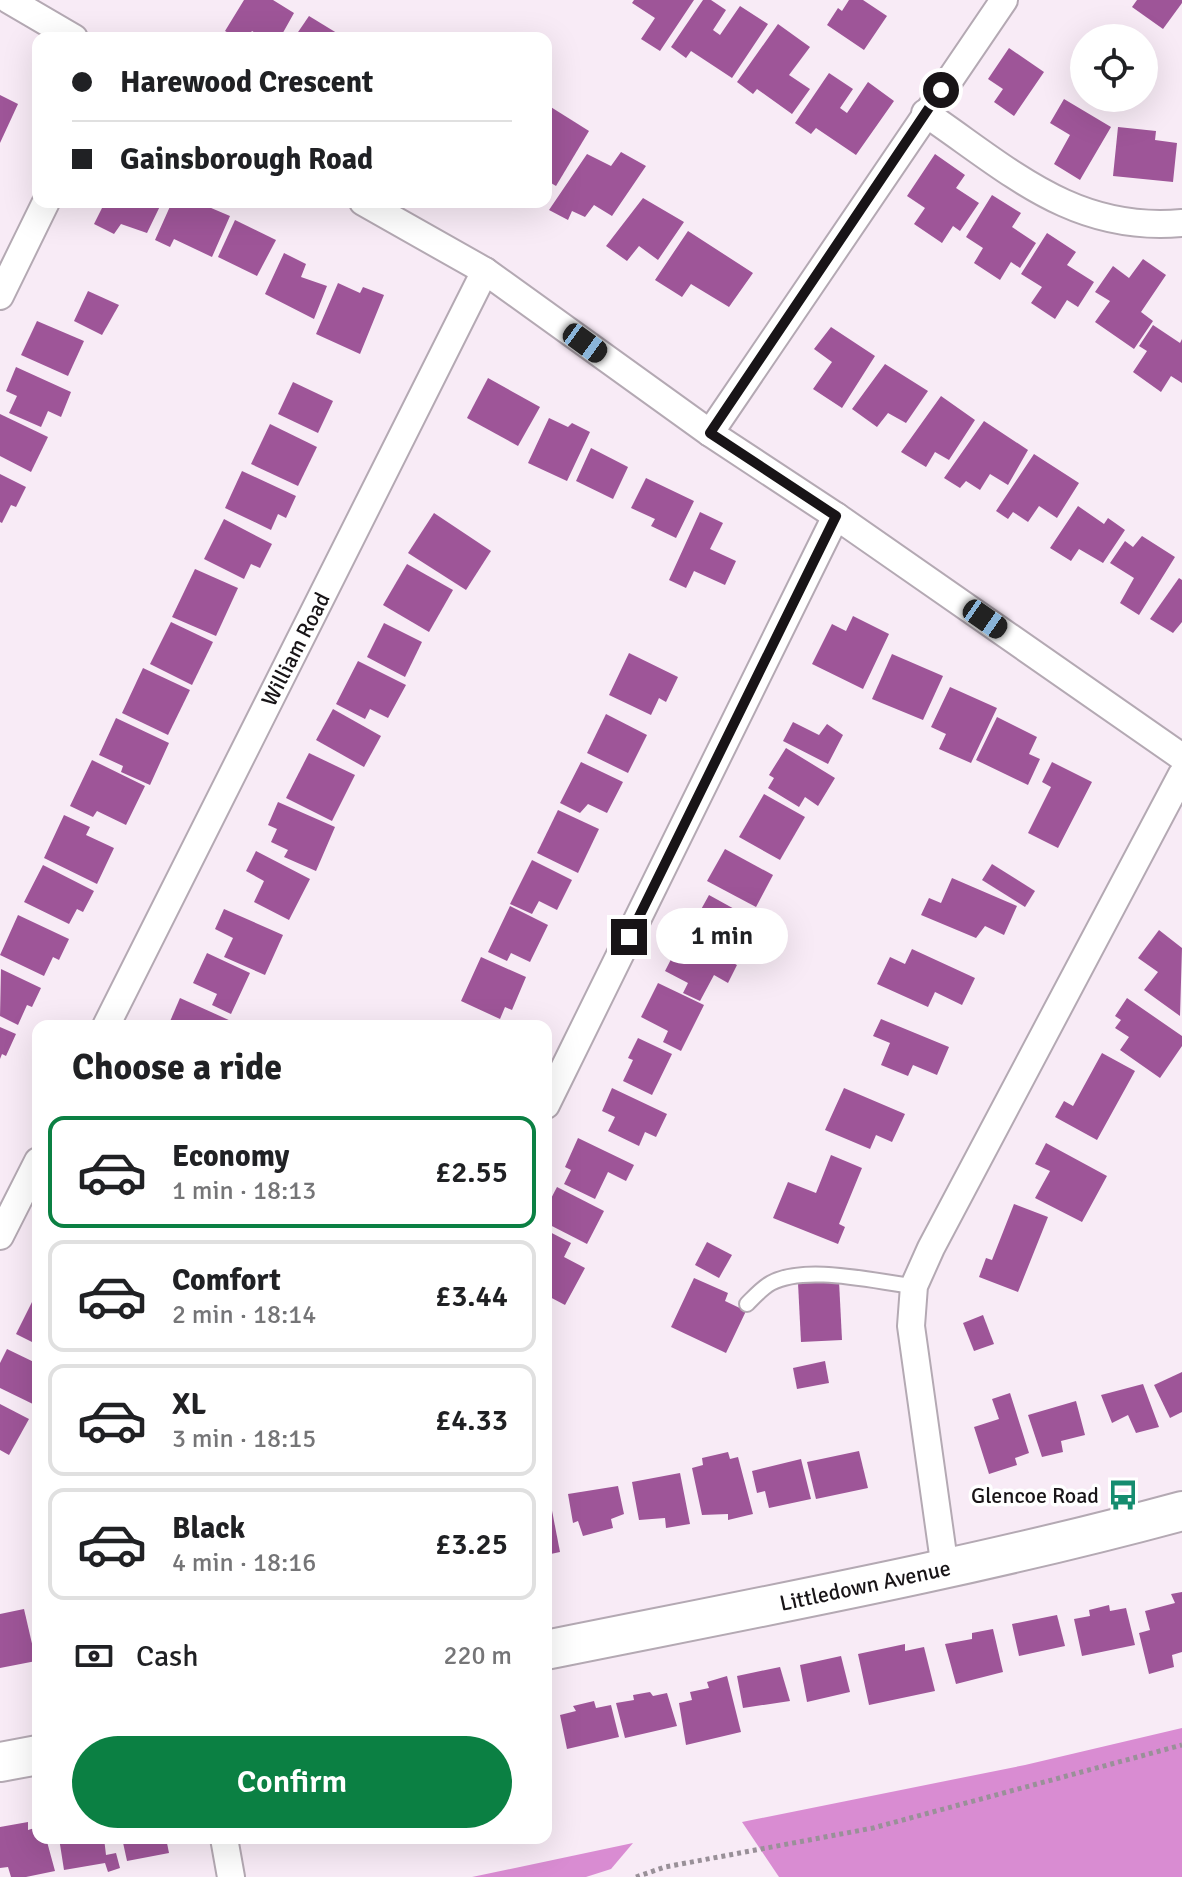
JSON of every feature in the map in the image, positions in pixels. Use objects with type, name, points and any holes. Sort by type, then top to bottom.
[{"type":"street","points":[[9,0],[64,32]]},
{"type":"street","points":[[710,433],[1004,0]]},
{"type":"street","points":[[925,113],[1046,195],[1074,209],[1105,219],[1135,223],[1182,223]]},
{"type":"street","points":[[0,296],[43,208]]},
{"type":"street","points":[[374,208],[485,271],[710,433],[836,516],[1182,757]]},
{"type":"street","name":"William Road","points":[[109,1020],[485,271]]},
{"type":"street","points":[[552,1093],[836,516]]},
{"type":"street","points":[[945,1569],[911,1326],[914,1286],[931,1248],[1182,774]]},
{"type":"street","points":[[0,1236],[32,1173]]},
{"type":"street","name":"Littledown Avenue","points":[[552,1649],[945,1569],[1075,1540],[1182,1511]]},
{"type":"street","points":[[0,1762],[32,1756]]},
{"type":"street","points":[[225,1844],[231,1877]]},
{"type":"lane","points":[[747,1304],[761,1289],[789,1276],[831,1276],[914,1286]]},
{"type":"path","points":[[636,1877],[665,1867],[873,1828],[1182,1745]]},
{"type":"shaded area","points":[[1182,1728],[1182,1877],[779,1877],[742,1822],[1025,1765]]},
{"type":"shaded area","points":[[633,1843],[611,1869],[586,1877],[472,1877]]},
{"type":"building","points":[[244,0],[273,0],[294,13],[283,32],[225,31]]},
{"type":"building","points":[[634,0],[694,0],[660,51],[641,39],[655,18],[632,3]]},
{"type":"building","points":[[703,0],[711,0],[726,10],[713,30],[720,35],[740,6],[768,24],[732,78],[691,51],[686,58],[671,47]]},
{"type":"building","points":[[849,0],[863,0],[887,16],[864,50],[827,25],[838,8],[842,11]]},
{"type":"building","points":[[1137,0],[1182,0],[1163,29],[1132,7]]},
{"type":"building","points":[[309,16],[335,32],[298,32]]},
{"type":"building","points":[[778,24],[810,47],[789,75],[810,89],[792,114],[757,89],[753,94],[737,82]]},
{"type":"building","points":[[1009,48],[1044,72],[1014,116],[994,102],[1003,89],[988,79]]},
{"type":"building","points":[[829,73],[853,89],[840,108],[847,113],[868,82],[894,101],[856,155],[816,128],[811,134],[795,123]]},
{"type":"building","points":[[0,95],[18,104],[0,143]]},
{"type":"building","points":[[1064,99],[1070,103],[1070,112],[1086,112],[1111,127],[1080,180],[1054,164],[1070,135],[1050,123]]},
{"type":"building","points":[[552,108],[589,131],[556,186],[552,184]]},
{"type":"building","points":[[1118,127],[1156,131],[1155,140],[1177,143],[1173,182],[1113,176]]},
{"type":"building","points":[[621,152],[646,166],[612,216],[594,205],[585,217],[572,211],[568,220],[549,210],[587,154],[611,166]]},
{"type":"building","points":[[935,154],[965,175],[956,188],[979,203],[960,231],[953,226],[942,243],[914,224],[925,208],[907,196]]},
{"type":"building","points":[[992,195],[1021,213],[1012,227],[1036,243],[1020,268],[1011,262],[1000,280],[974,263],[983,248],[966,237]]},
{"type":"building","points":[[643,198],[684,222],[658,260],[639,246],[627,261],[606,246]]},
{"type":"building","points":[[102,208],[159,208],[147,233],[121,224],[114,234],[94,224]]},
{"type":"building","points":[[169,208],[211,208],[230,216],[212,257],[174,239],[170,247],[155,240]]},
{"type":"building","points":[[235,220],[276,240],[257,276],[218,257]]},
{"type":"building","points":[[688,231],[753,273],[729,307],[691,284],[682,297],[655,280]]},
{"type":"building","points":[[1047,233],[1076,252],[1067,265],[1094,282],[1078,307],[1067,300],[1055,319],[1031,303],[1042,287],[1021,274]]},
{"type":"building","points":[[284,253],[306,264],[301,277],[327,286],[314,319],[265,294]]},
{"type":"building","points":[[1143,259],[1166,275],[1141,312],[1153,321],[1134,349],[1095,322],[1110,301],[1095,292],[1113,266],[1129,278]]},
{"type":"building","points":[[338,283],[360,293],[363,287],[384,295],[360,354],[316,334]]},
{"type":"building","points":[[88,291],[119,305],[102,335],[74,321]]},
{"type":"building","points":[[37,321],[84,341],[68,376],[21,355]]},
{"type":"building","points":[[1153,325],[1180,343],[1182,339],[1182,383],[1171,376],[1161,392],[1133,372],[1147,351],[1139,346]]},
{"type":"building","points":[[831,327],[875,356],[842,408],[813,389],[832,362],[814,349]]},
{"type":"building","points":[[885,364],[928,391],[906,423],[888,413],[877,427],[852,409]]},
{"type":"building","points":[[16,367],[71,392],[61,417],[48,411],[41,427],[9,413],[17,396],[6,391]]},
{"type":"building","points":[[488,378],[540,407],[518,446],[467,418]]},
{"type":"building","points":[[293,382],[333,401],[318,433],[278,414]]},
{"type":"building","points":[[941,396],[975,420],[949,460],[935,452],[926,467],[901,452]]},
{"type":"building","points":[[0,414],[48,437],[31,472],[0,456]]},
{"type":"building","points":[[549,418],[568,427],[572,423],[590,432],[567,481],[528,463]]},
{"type":"building","points":[[984,421],[1028,450],[1008,485],[990,474],[980,490],[966,481],[960,488],[944,478]]},
{"type":"building","points":[[270,424],[317,447],[298,486],[251,464]]},
{"type":"building","points":[[591,448],[628,467],[613,499],[576,481]]},
{"type":"building","points":[[1034,454],[1079,483],[1057,518],[1039,506],[1028,522],[1013,512],[1008,519],[996,511]]},
{"type":"building","points":[[242,471],[296,496],[286,518],[278,514],[271,530],[225,508]]},
{"type":"building","points":[[0,474],[26,487],[16,507],[11,505],[2,523],[0,522]]},
{"type":"building","points":[[646,478],[694,501],[676,538],[651,526],[655,519],[631,508]]},
{"type":"building","points":[[1078,506],[1104,524],[1108,518],[1125,530],[1103,563],[1079,549],[1071,561],[1050,548]]},
{"type":"building","points":[[700,512],[723,523],[710,549],[736,561],[725,585],[694,571],[686,588],[669,580]]},
{"type":"building","points":[[434,513],[491,551],[466,590],[408,553]]},
{"type":"building","points":[[224,519],[272,544],[260,568],[251,564],[244,579],[204,559]]},
{"type":"building","points":[[1142,536],[1175,557],[1139,615],[1120,603],[1134,578],[1110,563],[1125,541],[1133,547]]},
{"type":"building","points":[[407,564],[453,590],[429,632],[383,605]]},
{"type":"building","points":[[195,569],[238,588],[216,636],[172,617]]},
{"type":"building","points":[[1179,578],[1182,580],[1182,622],[1173,633],[1150,619]]},
{"type":"building","points":[[853,616],[889,634],[863,689],[812,664],[832,624],[846,631]]},
{"type":"building","points":[[171,622],[213,642],[192,685],[150,664]]},
{"type":"building","points":[[384,623],[422,642],[405,677],[367,657]]},
{"type":"building","points":[[629,653],[678,677],[666,702],[659,698],[651,715],[609,695]]},
{"type":"building","points":[[892,654],[943,676],[923,720],[872,699]]},
{"type":"building","points":[[358,661],[406,685],[388,718],[370,709],[365,719],[336,704]]},
{"type":"building","points":[[143,668],[190,690],[168,735],[122,713]]},
{"type":"building","points":[[950,687],[997,708],[971,763],[939,749],[946,734],[931,727]]},
{"type":"building","points":[[333,709],[381,736],[364,767],[316,740]]},
{"type":"building","points":[[606,714],[647,735],[628,773],[587,753]]},
{"type":"building","points":[[997,717],[1037,737],[1029,754],[1040,759],[1028,785],[976,760]]},
{"type":"building","points":[[116,718],[169,743],[150,785],[121,772],[123,766],[99,755]]},
{"type":"building","points":[[793,722],[819,735],[827,724],[843,735],[828,764],[783,741]]},
{"type":"building","points":[[786,748],[835,778],[818,806],[805,797],[799,807],[768,788],[774,778],[769,775]]},
{"type":"building","points":[[309,753],[355,775],[332,821],[286,798]]},
{"type":"building","points":[[92,760],[145,786],[126,825],[97,811],[93,817],[70,806]]},
{"type":"building","points":[[581,762],[623,782],[607,813],[588,804],[580,813],[560,803]]},
{"type":"building","points":[[1052,762],[1092,782],[1058,848],[1028,833],[1051,787],[1042,782]]},
{"type":"building","points":[[764,794],[805,817],[780,860],[739,837]]},
{"type":"building","points":[[278,802],[335,827],[316,871],[284,857],[288,850],[271,842],[277,829],[268,825]]},
{"type":"building","points":[[558,810],[599,829],[578,873],[537,853]]},
{"type":"building","points":[[64,815],[90,827],[86,835],[114,848],[97,884],[44,858]]},
{"type":"building","points":[[725,849],[773,875],[756,907],[707,881]]},
{"type":"building","points":[[256,851],[310,879],[289,920],[254,902],[264,881],[246,871]]},
{"type":"building","points":[[532,860],[572,880],[557,910],[539,901],[532,914],[510,904]]},
{"type":"building","points":[[992,864],[1035,891],[1025,907],[982,880]]},
{"type":"building","points":[[43,865],[94,891],[83,912],[77,909],[69,924],[24,902]]},
{"type":"building","points":[[952,878],[1017,906],[1004,935],[985,926],[976,938],[921,915],[929,898],[941,903]]},
{"type":"building","points":[[709,895],[747,916],[727,952],[709,941],[712,934],[693,924]]},
{"type":"building","points":[[510,906],[548,925],[530,962],[511,953],[507,961],[488,952]]},
{"type":"building","points":[[224,909],[283,935],[265,975],[224,957],[233,938],[215,929]]},
{"type":"building","points":[[18,915],[69,939],[59,960],[53,957],[44,976],[0,955]]},
{"type":"building","points":[[1159,930],[1182,948],[1180,1016],[1144,990],[1158,972],[1138,958]]},
{"type":"building","points":[[683,936],[737,965],[728,983],[714,975],[700,1001],[683,993],[688,983],[665,971]]},
{"type":"building","points":[[912,949],[975,978],[962,1005],[935,992],[928,1007],[877,984],[890,957],[905,964]]},
{"type":"building","points":[[207,953],[250,973],[231,1014],[212,1005],[217,994],[193,983]]},
{"type":"building","points":[[481,957],[526,977],[512,1010],[505,1007],[500,1019],[461,1001]]},
{"type":"building","points":[[1,969],[41,988],[32,1007],[27,1005],[18,1025],[0,1016]]},
{"type":"building","points":[[658,983],[704,1005],[681,1051],[663,1042],[668,1031],[641,1017]]},
{"type":"building","points":[[180,998],[229,1020],[171,1020]]},
{"type":"building","points":[[1127,998],[1182,1036],[1182,1046],[1160,1078],[1120,1050],[1129,1037],[1115,1028],[1121,1020],[1115,1016]]},
{"type":"building","points":[[881,1019],[949,1047],[937,1075],[913,1065],[908,1076],[881,1065],[890,1043],[873,1036]]},
{"type":"building","points":[[0,1027],[16,1034],[6,1056],[2,1054],[0,1059]]},
{"type":"building","points":[[638,1038],[672,1054],[652,1095],[623,1081],[633,1060],[628,1058]]},
{"type":"building","points":[[1102,1053],[1135,1071],[1097,1140],[1055,1117],[1064,1101],[1073,1106]]},
{"type":"building","points":[[612,1088],[667,1114],[656,1137],[645,1132],[639,1146],[608,1131],[615,1117],[602,1111]]},
{"type":"building","points":[[844,1088],[905,1114],[892,1142],[876,1135],[870,1149],[825,1130]]},
{"type":"building","points":[[578,1138],[634,1165],[626,1181],[608,1172],[595,1199],[564,1184],[571,1170],[565,1167]]},
{"type":"building","points":[[1046,1143],[1107,1176],[1082,1222],[1035,1198],[1050,1171],[1035,1164]]},
{"type":"building","points":[[831,1155],[862,1168],[839,1224],[845,1227],[838,1244],[773,1218],[788,1182],[816,1193]]},
{"type":"building","points":[[557,1187],[604,1211],[587,1244],[552,1226],[552,1197]]},
{"type":"building","points":[[1014,1204],[1048,1217],[1018,1292],[979,1277],[986,1258],[992,1260]]},
{"type":"building","points":[[552,1233],[571,1243],[564,1257],[585,1268],[565,1305],[552,1298]]},
{"type":"building","points":[[707,1242],[732,1255],[719,1278],[695,1265]]},
{"type":"building","points":[[694,1278],[728,1293],[725,1301],[746,1311],[726,1353],[671,1327]]},
{"type":"building","points":[[839,1281],[842,1340],[801,1342],[798,1283]]},
{"type":"building","points":[[32,1302],[32,1342],[16,1334]]},
{"type":"building","points":[[983,1315],[994,1344],[974,1351],[963,1323]]},
{"type":"building","points":[[7,1349],[32,1361],[32,1404],[0,1388],[0,1363]]},
{"type":"building","points":[[825,1361],[829,1383],[797,1389],[793,1368]]},
{"type":"building","points":[[1182,1372],[1182,1412],[1170,1418],[1154,1385]]},
{"type":"building","points":[[1143,1384],[1159,1427],[1136,1433],[1128,1415],[1112,1423],[1101,1395]]},
{"type":"building","points":[[1010,1393],[1029,1453],[1015,1458],[1017,1465],[989,1474],[974,1427],[999,1419],[992,1399]]},
{"type":"building","points":[[1076,1401],[1085,1435],[1061,1441],[1063,1452],[1042,1457],[1028,1415]]},
{"type":"building","points":[[0,1404],[29,1419],[9,1455],[0,1450]]},
{"type":"building","points":[[859,1451],[868,1488],[816,1499],[807,1462]]},
{"type":"building","points":[[728,1452],[730,1459],[738,1457],[753,1514],[728,1520],[728,1514],[702,1515],[692,1468],[703,1465],[702,1458]]},
{"type":"building","points":[[801,1459],[811,1499],[769,1508],[765,1491],[757,1493],[752,1471]]},
{"type":"building","points":[[680,1473],[690,1524],[666,1528],[665,1518],[639,1520],[632,1482]]},
{"type":"building","points":[[618,1486],[624,1514],[611,1519],[613,1528],[583,1536],[578,1521],[573,1523],[568,1494]]},
{"type":"building","points":[[552,1511],[560,1552],[552,1554]]},
{"type":"building","points":[[1182,1592],[1182,1652],[1172,1655],[1174,1667],[1149,1674],[1139,1633],[1150,1630],[1145,1611],[1175,1603],[1171,1594]]},
{"type":"building","points":[[1109,1605],[1110,1611],[1126,1608],[1135,1645],[1082,1656],[1074,1619],[1090,1616],[1089,1610]]},
{"type":"building","points":[[24,1609],[32,1644],[32,1662],[0,1668],[0,1614]]},
{"type":"building","points":[[1057,1615],[1065,1646],[1019,1656],[1012,1624]]},
{"type":"building","points":[[993,1629],[1003,1672],[956,1684],[945,1644],[972,1639],[972,1633]]},
{"type":"building","points":[[905,1644],[905,1651],[924,1647],[935,1691],[869,1705],[858,1654]]},
{"type":"building","points":[[841,1656],[850,1692],[807,1702],[800,1665]]},
{"type":"building","points":[[780,1667],[790,1701],[743,1708],[737,1676]]},
{"type":"building","points":[[727,1676],[741,1732],[686,1745],[679,1703],[692,1700],[690,1692],[709,1688],[707,1682]]},
{"type":"building","points":[[650,1692],[653,1696],[667,1693],[677,1726],[625,1738],[616,1703],[634,1700],[633,1695]]},
{"type":"building","points":[[594,1701],[596,1708],[611,1705],[619,1737],[567,1749],[560,1715],[576,1711],[573,1706]]},
{"type":"building","points":[[28,1822],[28,1830],[32,1829],[32,1844],[48,1844],[55,1871],[11,1877],[8,1867],[0,1868],[0,1827]]},
{"type":"building","points":[[60,1844],[105,1844],[106,1855],[116,1853],[120,1868],[108,1872],[105,1863],[64,1870]]},
{"type":"building","points":[[123,1844],[167,1844],[169,1853],[127,1861]]},
{"type":"place","name":"Glencoe Road","points":[[1123,1495]]},
{"type":"route","points":[[629,937],[836,516],[710,433],[941,90]]}]
